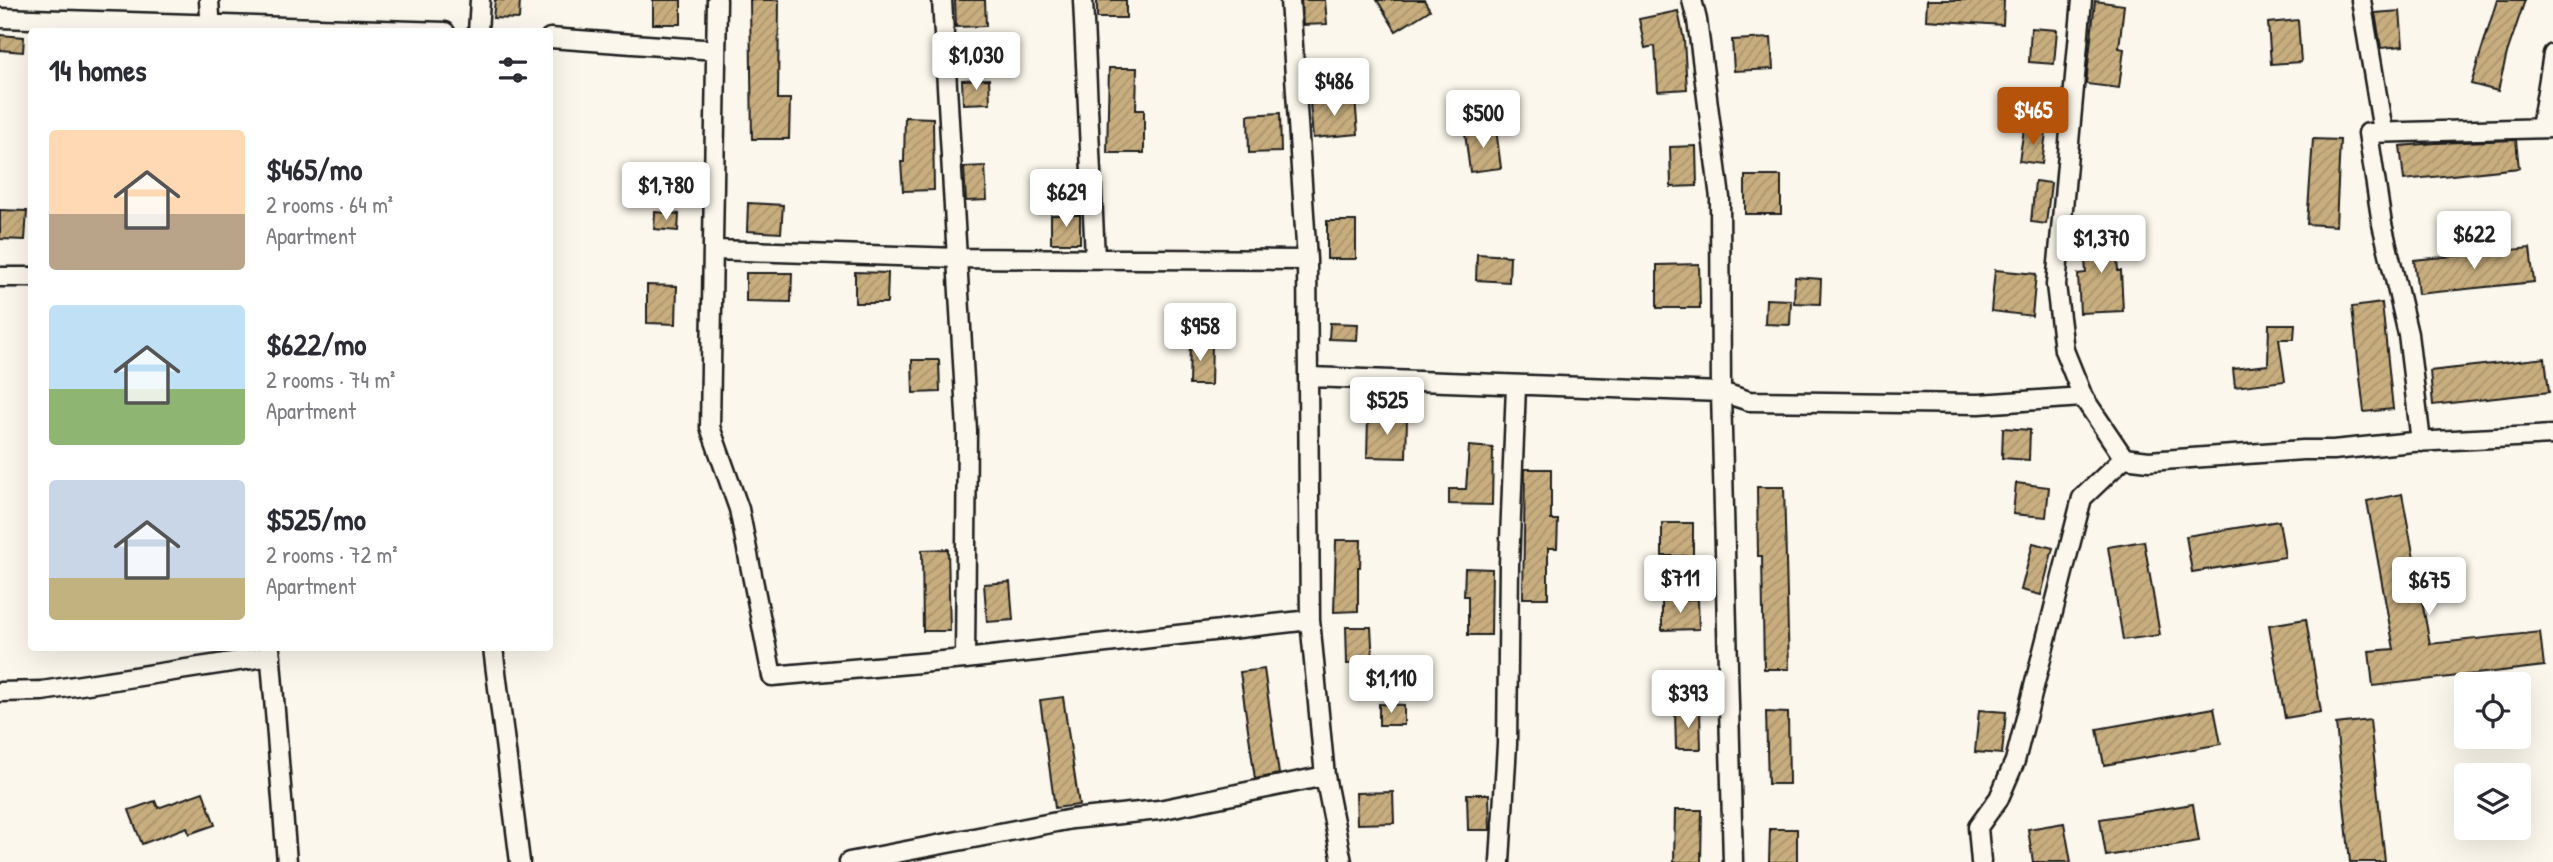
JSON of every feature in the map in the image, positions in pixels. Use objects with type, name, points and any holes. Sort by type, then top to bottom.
[{"type":"street","points":[[0,18],[211,28],[209,0]]},
{"type":"street","points":[[478,28],[480,0]]},
{"type":"street","points":[[717,0],[710,427],[739,509],[772,676],[965,659],[1310,620]]},
{"type":"street","points":[[942,0],[967,431],[965,659]]},
{"type":"street","points":[[1083,0],[1095,258]]},
{"type":"street","points":[[1290,0],[1307,260],[1310,620],[1325,776],[1342,862]]},
{"type":"street","points":[[1692,0],[1697,20],[1720,198],[1721,391],[1733,862]]},
{"type":"street","points":[[2082,0],[2056,285],[2064,350],[2083,397],[2124,458],[2150,461],[2553,435]]},
{"type":"street","points":[[2361,0],[2383,131]]},
{"type":"street","points":[[553,38],[716,50]]},
{"type":"street","points":[[2421,442],[2407,334],[2382,224],[2368,133],[2547,128],[2553,54]]},
{"type":"street","points":[[715,250],[958,258],[1307,260]]},
{"type":"street","points":[[0,277],[28,278]]},
{"type":"street","points":[[1310,377],[1721,391],[1749,401],[1979,404],[2083,397]]},
{"type":"street","points":[[1500,862],[1507,744],[1508,565],[1516,386]]},
{"type":"street","points":[[1981,862],[1978,827],[1999,798],[2015,761],[2082,498],[2124,458]]},
{"type":"street","points":[[493,651],[520,862]]},
{"type":"street","points":[[0,692],[42,691],[271,652],[287,862]]},
{"type":"street","points":[[849,862],[1072,819],[1159,810],[1325,776]]},
{"type":"building","points":[[495,0],[520,0],[519,19],[493,18]]},
{"type":"building","points":[[653,0],[681,0],[681,24],[653,24]]},
{"type":"building","points":[[750,0],[779,0],[778,99],[790,99],[789,139],[752,139]]},
{"type":"building","points":[[955,0],[985,0],[986,26],[956,27]]},
{"type":"building","points":[[1097,0],[1126,0],[1126,18],[1097,18]]},
{"type":"building","points":[[1301,0],[1325,0],[1327,24],[1303,25]]},
{"type":"building","points":[[1377,0],[1424,0],[1430,10],[1396,31]]},
{"type":"building","points":[[1927,0],[2004,0],[2003,25],[1926,20]]},
{"type":"building","points":[[2497,0],[2525,0],[2507,53],[2498,91],[2471,84]]},
{"type":"building","points":[[2095,1],[2124,5],[2119,48],[2124,49],[2119,88],[2086,84]]},
{"type":"building","points":[[1678,11],[1684,40],[1687,89],[1658,91],[1655,46],[1645,48],[1639,19]]},
{"type":"building","points":[[2400,11],[2403,46],[2381,48],[2375,13]]},
{"type":"building","points":[[2298,20],[2301,62],[2271,64],[2268,23]]},
{"type":"building","points":[[2031,28],[2057,30],[2054,64],[2029,62]]},
{"type":"building","points":[[0,35],[24,37],[23,52],[0,50]]},
{"type":"building","points":[[1771,38],[1773,69],[1734,71],[1732,40]]},
{"type":"building","points":[[1109,68],[1137,68],[1136,110],[1144,110],[1144,153],[1107,153]]},
{"type":"building","points":[[989,79],[990,103],[963,104],[962,80]]},
{"type":"building","points":[[1355,98],[1358,134],[1313,138],[1310,102]]},
{"type":"building","points":[[1280,113],[1281,152],[1249,153],[1248,115]]},
{"type":"building","points":[[905,117],[933,118],[934,190],[903,191],[901,162],[904,162]]},
{"type":"building","points":[[1496,129],[1501,168],[1470,172],[1465,133]]},
{"type":"building","points":[[2024,129],[2046,132],[2042,164],[2019,161]]},
{"type":"building","points":[[2313,139],[2340,140],[2336,226],[2307,224]]},
{"type":"building","points":[[2516,140],[2519,168],[2404,180],[2400,146]]},
{"type":"building","points":[[1696,146],[1697,186],[1671,187],[1670,147]]},
{"type":"building","points":[[985,166],[987,200],[966,201],[964,167]]},
{"type":"building","points":[[1745,176],[1781,176],[1781,214],[1745,214]]},
{"type":"building","points":[[2035,181],[2051,183],[2046,224],[2031,222]]},
{"type":"building","points":[[748,203],[783,205],[781,233],[747,231]]},
{"type":"building","points":[[0,210],[27,211],[25,240],[0,239]]},
{"type":"building","points":[[655,212],[679,214],[678,231],[654,229]]},
{"type":"building","points":[[1051,215],[1080,215],[1080,243],[1051,243]]},
{"type":"building","points":[[1327,221],[1356,221],[1356,259],[1327,259]]},
{"type":"building","points":[[2115,231],[2123,311],[2080,313],[2078,274],[2086,273],[2083,233]]},
{"type":"building","points":[[2530,248],[2534,282],[2418,294],[2414,260]]},
{"type":"building","points":[[1477,254],[1510,256],[1509,282],[1476,280]]},
{"type":"building","points":[[1699,264],[1700,308],[1657,308],[1657,265]]},
{"type":"building","points":[[1995,270],[2036,274],[2032,316],[1991,311]]},
{"type":"building","points":[[855,272],[888,273],[887,303],[855,303]]},
{"type":"building","points":[[746,273],[792,273],[791,302],[746,301]]},
{"type":"building","points":[[1795,277],[1821,279],[1820,304],[1794,303]]},
{"type":"building","points":[[647,285],[677,286],[676,324],[647,323]]},
{"type":"building","points":[[1766,299],[1791,300],[1790,325],[1765,324]]},
{"type":"building","points":[[2382,303],[2393,409],[2364,412],[2352,307]]},
{"type":"building","points":[[1330,323],[1358,324],[1357,340],[1329,339]]},
{"type":"building","points":[[2269,324],[2295,324],[2294,339],[2279,339],[2285,381],[2235,387],[2233,369],[2268,365]]},
{"type":"building","points":[[1190,341],[1212,341],[1211,385],[1189,385]]},
{"type":"building","points":[[2545,358],[2549,392],[2433,405],[2430,371]]},
{"type":"building","points":[[912,360],[939,360],[940,392],[913,393]]},
{"type":"building","points":[[1368,417],[1407,418],[1406,458],[1367,457]]},
{"type":"building","points":[[2003,428],[2030,430],[2029,460],[2002,458]]},
{"type":"building","points":[[1469,446],[1493,448],[1492,505],[1449,504],[1449,489],[1466,489]]},
{"type":"building","points":[[1525,469],[1551,469],[1551,520],[1558,520],[1557,548],[1548,548],[1548,598],[1523,598]]},
{"type":"building","points":[[2016,483],[2049,487],[2046,517],[2013,514]]},
{"type":"building","points":[[1757,487],[1784,487],[1789,669],[1764,669],[1762,556],[1758,556]]},
{"type":"building","points":[[2402,494],[2430,644],[2540,632],[2544,666],[2493,672],[2454,672],[2454,677],[2373,686],[2369,651],[2394,649],[2367,501]]},
{"type":"building","points":[[2279,521],[2285,557],[2192,572],[2186,536]]},
{"type":"building","points":[[1662,523],[1693,523],[1693,556],[1662,556]]},
{"type":"building","points":[[1336,540],[1361,540],[1358,611],[1334,612]]},
{"type":"building","points":[[2144,541],[2160,635],[2123,640],[2108,547]]},
{"type":"building","points":[[2033,543],[2053,548],[2041,595],[2021,590]]},
{"type":"building","points":[[948,549],[950,631],[923,631],[922,550]]},
{"type":"building","points":[[1465,568],[1492,569],[1491,635],[1468,635],[1468,596],[1464,596]]},
{"type":"building","points":[[1010,582],[1013,620],[987,622],[984,584]]},
{"type":"building","points":[[1698,599],[1699,629],[1662,630],[1662,600]]},
{"type":"building","points":[[2306,619],[2321,712],[2285,718],[2269,625]]},
{"type":"building","points":[[1346,627],[1371,627],[1373,663],[1347,664]]},
{"type":"building","points":[[1264,669],[1279,774],[1255,779],[1240,672]]},
{"type":"building","points":[[1063,697],[1079,805],[1055,808],[1040,700]]},
{"type":"building","points":[[1379,704],[1404,705],[1404,725],[1379,725]]},
{"type":"building","points":[[2214,708],[2221,744],[2104,765],[2097,729]]},
{"type":"building","points":[[1700,710],[1701,749],[1676,749],[1675,711]]},
{"type":"building","points":[[1979,710],[2006,712],[2002,754],[1975,752]]},
{"type":"building","points":[[1766,712],[1788,713],[1789,784],[1768,784]]},
{"type":"building","points":[[2370,720],[2385,862],[2350,862],[2336,724]]},
{"type":"building","points":[[203,792],[215,825],[189,834],[187,827],[142,844],[129,810],[155,801],[158,808]]},
{"type":"building","points":[[1393,792],[1394,823],[1357,824],[1356,793]]},
{"type":"building","points":[[1467,794],[1489,794],[1490,830],[1468,830]]},
{"type":"building","points":[[2193,804],[2199,841],[2106,856],[2100,819]]},
{"type":"building","points":[[1675,810],[1702,810],[1701,862],[1674,862]]},
{"type":"building","points":[[2064,823],[2071,862],[2033,862],[2028,829]]},
{"type":"building","points":[[1770,829],[1797,829],[1797,862],[1769,862]]}]
